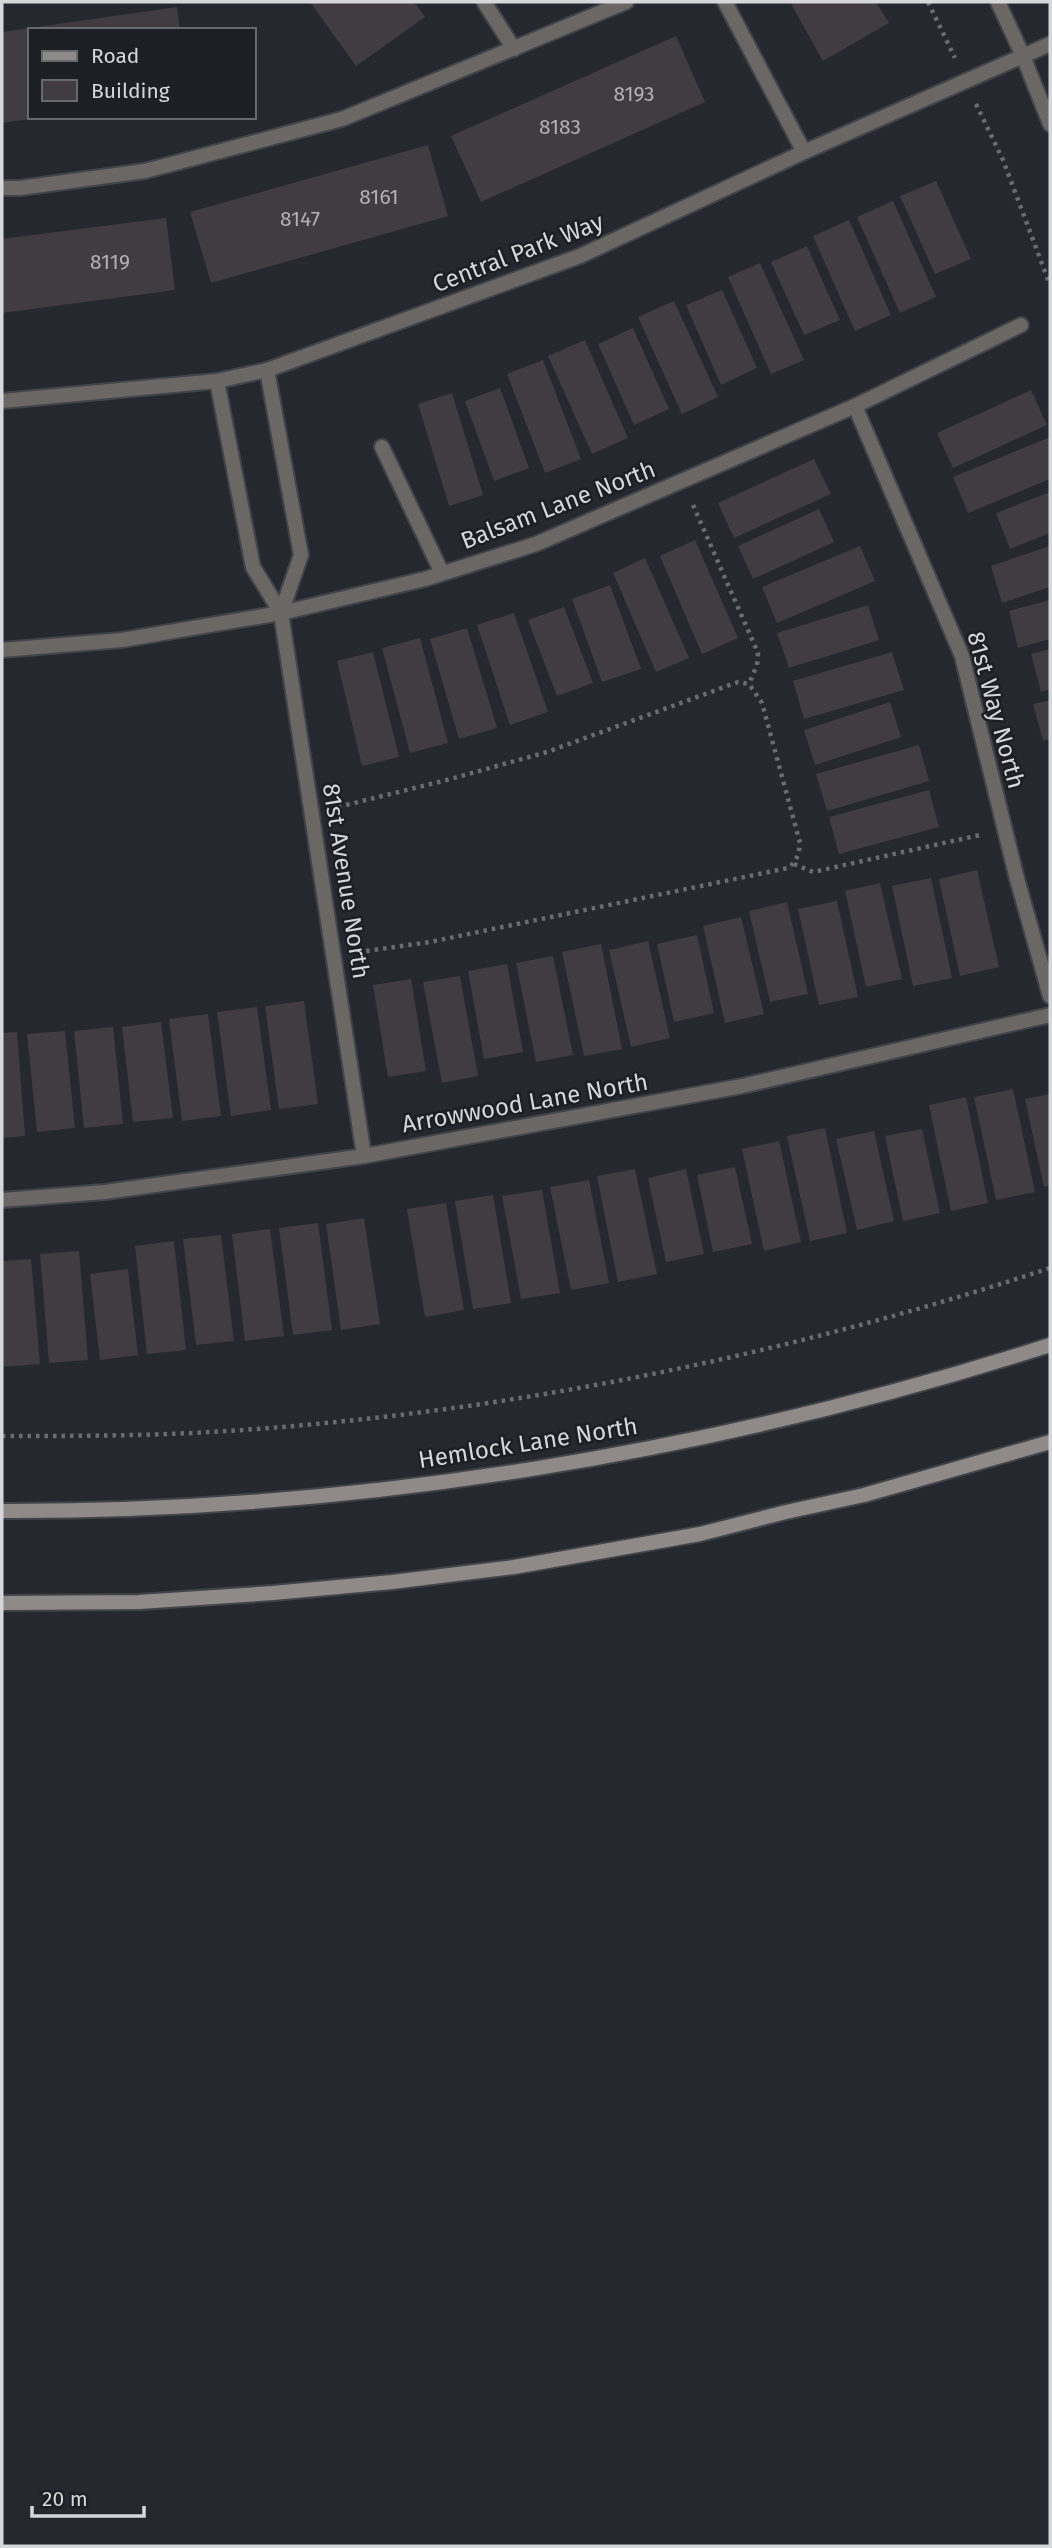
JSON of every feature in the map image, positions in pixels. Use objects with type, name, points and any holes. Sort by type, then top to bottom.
[{"type":"main road","name":"Hemlock Lane North","points":[[2,1511],[189,1506],[343,1494],[475,1479],[762,1425],[902,1389],[1050,1345]]},
{"type":"main road","points":[[2,1603],[139,1602],[273,1593],[514,1567],[700,1534],[864,1495],[1050,1442]]},
{"type":"street","points":[[484,2],[514,49]]},
{"type":"street","points":[[2,188],[20,188],[145,171],[342,119],[626,2]]},
{"type":"street","points":[[725,2],[804,152]]},
{"type":"street","points":[[998,2],[1050,124]]},
{"type":"street","points":[[1023,56],[1050,44]]},
{"type":"street","name":"Central Park Way","points":[[2,401],[218,381],[267,370],[580,256],[804,152],[1023,56]]},
{"type":"street","name":"Balsam Lane North","points":[[2,650],[122,640],[281,613],[442,573],[536,544],[855,406],[1021,325]]},
{"type":"street","name":"81st Avenue North","points":[[267,370],[301,555],[281,613]]},
{"type":"street","name":"81st Avenue North","points":[[218,381],[253,567],[281,613],[364,1156]]},
{"type":"street","name":"81st Way North","points":[[855,406],[962,656],[1050,996]]},
{"type":"street","points":[[382,446],[442,573]]},
{"type":"street","name":"Arrowwood Lane North","points":[[2,1200],[106,1192],[364,1156],[742,1086],[1050,1015]]},
{"type":"path","points":[[929,2],[953,54]]},
{"type":"path","points":[[977,106],[1003,160],[1050,285]]},
{"type":"path","points":[[682,482],[755,643],[757,665],[749,684]]},
{"type":"path","points":[[313,810],[341,807],[504,765],[598,734],[730,684],[749,684]]},
{"type":"path","points":[[749,684],[762,703],[800,843],[794,864]]},
{"type":"path","points":[[334,955],[430,942],[794,864],[813,872],[951,843],[1005,828]]},
{"type":"path","points":[[2,1436],[135,1436],[227,1431],[383,1416],[548,1394],[721,1360],[782,1345],[893,1316],[1050,1268]]},
{"type":"building","points":[[310,2],[414,2],[425,17],[356,66]]},
{"type":"building","points":[[790,2],[876,2],[889,23],[823,61]]},
{"type":"building","points":[[177,7],[180,28],[30,28]]},
{"type":"building","points":[[28,28],[30,119],[2,123],[2,32]]},
{"type":"building","points":[[676,36],[705,102],[481,202],[451,136]]},
{"type":"building","points":[[428,145],[448,216],[211,283],[190,212]]},
{"type":"building","points":[[936,181],[971,259],[935,274],[900,196]]},
{"type":"building","points":[[893,201],[936,297],[900,313],[857,217]]},
{"type":"building","points":[[166,218],[175,290],[2,313],[2,239]]},
{"type":"building","points":[[849,220],[891,315],[855,331],[813,236]]},
{"type":"building","points":[[807,246],[840,320],[804,335],[771,262]]},
{"type":"building","points":[[760,263],[804,360],[771,374],[728,277]]},
{"type":"building","points":[[722,290],[757,368],[721,385],[686,305]]},
{"type":"building","points":[[674,301],[718,397],[682,414],[638,317]]},
{"type":"building","points":[[633,328],[669,409],[634,425],[598,344]]},
{"type":"building","points":[[585,340],[628,438],[592,454],[548,356]]},
{"type":"building","points":[[543,360],[581,459],[545,473],[507,374]]},
{"type":"building","points":[[500,388],[529,468],[494,481],[465,401]]},
{"type":"building","points":[[1031,390],[1047,425],[953,468],[937,433]]},
{"type":"building","points":[[452,393],[483,495],[449,506],[418,404]]},
{"type":"building","points":[[1050,437],[1050,479],[968,513],[953,477]]},
{"type":"building","points":[[814,459],[831,494],[734,538],[718,503]]},
{"type":"building","points":[[1050,492],[1050,533],[1010,549],[996,513]]},
{"type":"building","points":[[819,509],[834,542],[753,579],[738,546]]},
{"type":"building","points":[[695,540],[738,638],[702,654],[660,556]]},
{"type":"building","points":[[860,546],[875,581],[777,623],[762,587]]},
{"type":"building","points":[[1050,546],[1050,587],[1002,603],[991,566]]},
{"type":"building","points":[[645,558],[689,658],[656,672],[613,573]]},
{"type":"building","points":[[610,585],[641,669],[602,682],[572,599]]},
{"type":"building","points":[[1050,600],[1050,639],[1018,648],[1009,611]]},
{"type":"building","points":[[868,605],[879,640],[789,668],[777,633]]},
{"type":"building","points":[[564,607],[593,683],[557,696],[528,620]]},
{"type":"building","points":[[514,613],[548,712],[510,725],[477,625]]},
{"type":"building","points":[[467,628],[497,728],[459,739],[430,639]]},
{"type":"building","points":[[420,638],[448,743],[410,753],[382,648]]},
{"type":"building","points":[[1050,649],[1050,689],[1041,692],[1031,654]]},
{"type":"building","points":[[373,652],[399,757],[362,766],[337,661]]},
{"type":"building","points":[[892,652],[904,690],[804,719],[793,681]]},
{"type":"building","points":[[1050,700],[1050,739],[1043,741],[1033,704]]},
{"type":"building","points":[[890,702],[901,737],[815,765],[804,730]]},
{"type":"building","points":[[919,745],[929,781],[827,811],[816,774]]},
{"type":"building","points":[[929,790],[939,827],[839,854],[829,817]]},
{"type":"building","points":[[977,870],[999,967],[960,976],[939,879]]},
{"type":"building","points":[[931,878],[952,978],[913,986],[892,886]]},
{"type":"building","points":[[880,883],[902,979],[866,987],[845,891]]},
{"type":"building","points":[[837,901],[858,997],[819,1005],[798,909]]},
{"type":"building","points":[[787,902],[808,994],[770,1002],[749,911]]},
{"type":"building","points":[[741,917],[764,1014],[725,1023],[703,926]]},
{"type":"building","points":[[697,935],[714,1013],[674,1022],[657,944]]},
{"type":"building","points":[[648,941],[670,1038],[631,1047],[609,950]]},
{"type":"building","points":[[601,944],[622,1049],[584,1056],[562,952]]},
{"type":"building","points":[[553,956],[573,1055],[536,1062],[516,963]]},
{"type":"building","points":[[507,964],[523,1052],[484,1059],[468,971]]},
{"type":"building","points":[[460,976],[478,1076],[442,1083],[423,982]]},
{"type":"building","points":[[411,979],[426,1071],[388,1077],[373,985]]},
{"type":"building","points":[[304,1001],[318,1104],[279,1109],[265,1006]]},
{"type":"building","points":[[257,1007],[271,1110],[231,1116],[217,1012]]},
{"type":"building","points":[[208,1014],[221,1116],[182,1121],[169,1019]]},
{"type":"building","points":[[161,1022],[173,1118],[133,1122],[122,1027]]},
{"type":"building","points":[[113,1027],[123,1124],[84,1128],[74,1031]]},
{"type":"building","points":[[65,1031],[75,1128],[37,1132],[27,1034]]},
{"type":"building","points":[[17,1032],[25,1136],[2,1138],[2,1033]]},
{"type":"building","points":[[1013,1089],[1035,1192],[996,1200],[974,1097]]},
{"type":"building","points":[[1050,1094],[1050,1185],[1044,1187],[1025,1099]]},
{"type":"building","points":[[966,1097],[988,1203],[951,1211],[929,1105]]},
{"type":"building","points":[[825,1128],[847,1233],[810,1241],[787,1136]]},
{"type":"building","points":[[922,1129],[940,1213],[903,1221],[885,1136]]},
{"type":"building","points":[[874,1131],[894,1221],[857,1230],[836,1139]]},
{"type":"building","points":[[779,1141],[801,1242],[764,1251],[742,1149]]},
{"type":"building","points":[[735,1167],[752,1244],[713,1252],[697,1175]]},
{"type":"building","points":[[635,1169],[657,1274],[618,1282],[597,1176]]},
{"type":"building","points":[[686,1169],[704,1254],[666,1262],[648,1178]]},
{"type":"building","points":[[589,1180],[609,1283],[571,1290],[550,1187]]},
{"type":"building","points":[[542,1190],[560,1293],[521,1299],[502,1196]]},
{"type":"building","points":[[493,1195],[511,1303],[473,1309],[455,1201]]},
{"type":"building","points":[[446,1203],[464,1310],[425,1317],[407,1209]]},
{"type":"building","points":[[364,1218],[380,1324],[341,1330],[326,1224]]},
{"type":"building","points":[[318,1223],[332,1330],[293,1335],[279,1228]]},
{"type":"building","points":[[270,1229],[284,1336],[245,1341],[232,1234]]},
{"type":"building","points":[[221,1235],[234,1341],[196,1345],[183,1239]]},
{"type":"building","points":[[174,1241],[186,1350],[147,1354],[135,1246]]},
{"type":"building","points":[[79,1251],[88,1360],[49,1363],[40,1254]]},
{"type":"building","points":[[31,1259],[40,1364],[2,1367],[2,1261]]},
{"type":"building","points":[[128,1269],[138,1355],[100,1360],[90,1274]]}]
